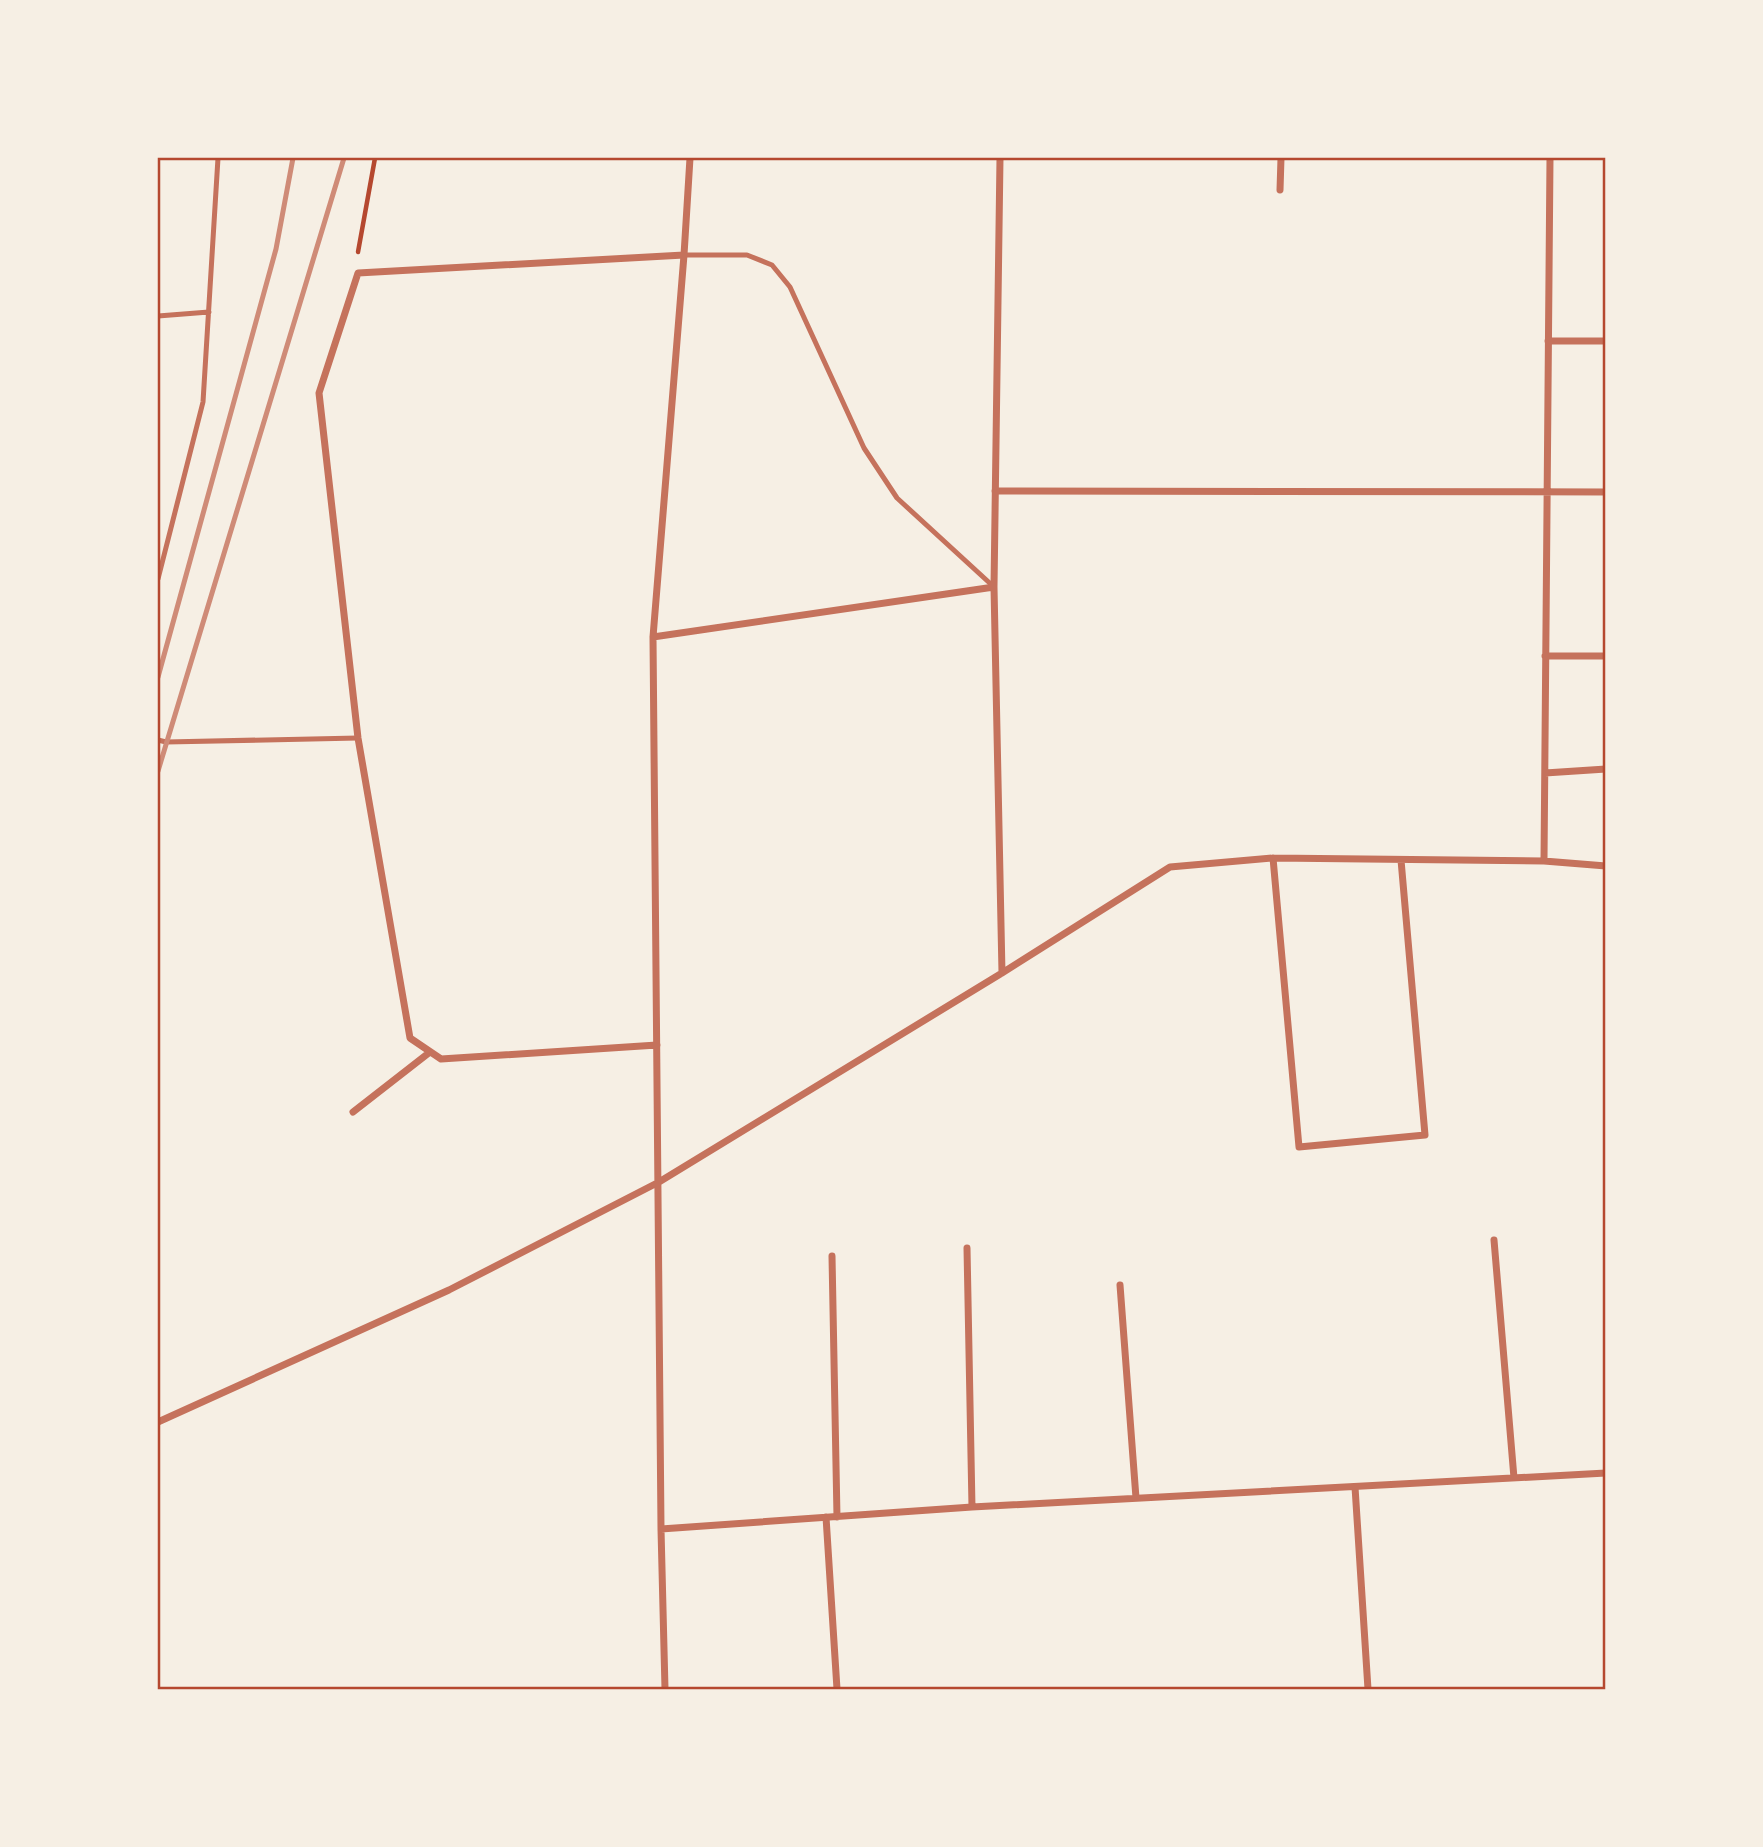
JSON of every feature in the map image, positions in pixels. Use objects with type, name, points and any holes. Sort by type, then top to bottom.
[{"type":"street","points":[[665,1689],[661,1529],[653,637],[690,158]]},
{"type":"street","points":[[1000,158],[994,587],[1002,973]]},
{"type":"street","points":[[1280,190],[1281,158]]},
{"type":"street","points":[[1545,862],[1550,158]]},
{"type":"street","points":[[657,1045],[441,1059],[410,1038],[358,738],[319,393],[358,273],[684,255]]},
{"type":"street","points":[[1548,341],[1605,341]]},
{"type":"street","points":[[995,491],[1605,492]]},
{"type":"street","points":[[653,637],[994,587]]},
{"type":"street","points":[[1545,656],[1605,656]]},
{"type":"street","points":[[1545,772],[1605,769]]},
{"type":"street","points":[[1273,858],[1299,1147],[1425,1135],[1401,860]]},
{"type":"street","points":[[158,1422],[449,1290],[659,1182],[1170,867],[1273,858],[1545,862],[1605,866]]},
{"type":"street","points":[[353,1112],[430,1052]]},
{"type":"street","points":[[1494,1240],[1514,1478]]},
{"type":"street","points":[[967,1248],[972,1507]]},
{"type":"street","points":[[832,1256],[837,1517]]},
{"type":"street","points":[[1120,1285],[1136,1498]]},
{"type":"street","points":[[661,1529],[972,1507],[1605,1473]]},
{"type":"street","points":[[1355,1486],[1368,1689]]},
{"type":"street","points":[[826,1517],[837,1689]]},
{"type":"lane","points":[[158,579],[203,402],[218,158]]},
{"type":"lane","points":[[684,255],[747,255],[772,265],[790,287],[864,448],[897,498],[994,587]]},
{"type":"lane","points":[[158,316],[209,312]]},
{"type":"lane","points":[[158,740],[358,738]]},
{"type":"path","points":[[358,273],[356,266],[376,158]]},
{"type":"railway","points":[[158,677],[276,249],[293,158]]},
{"type":"railway","points":[[158,771],[344,158]]}]
